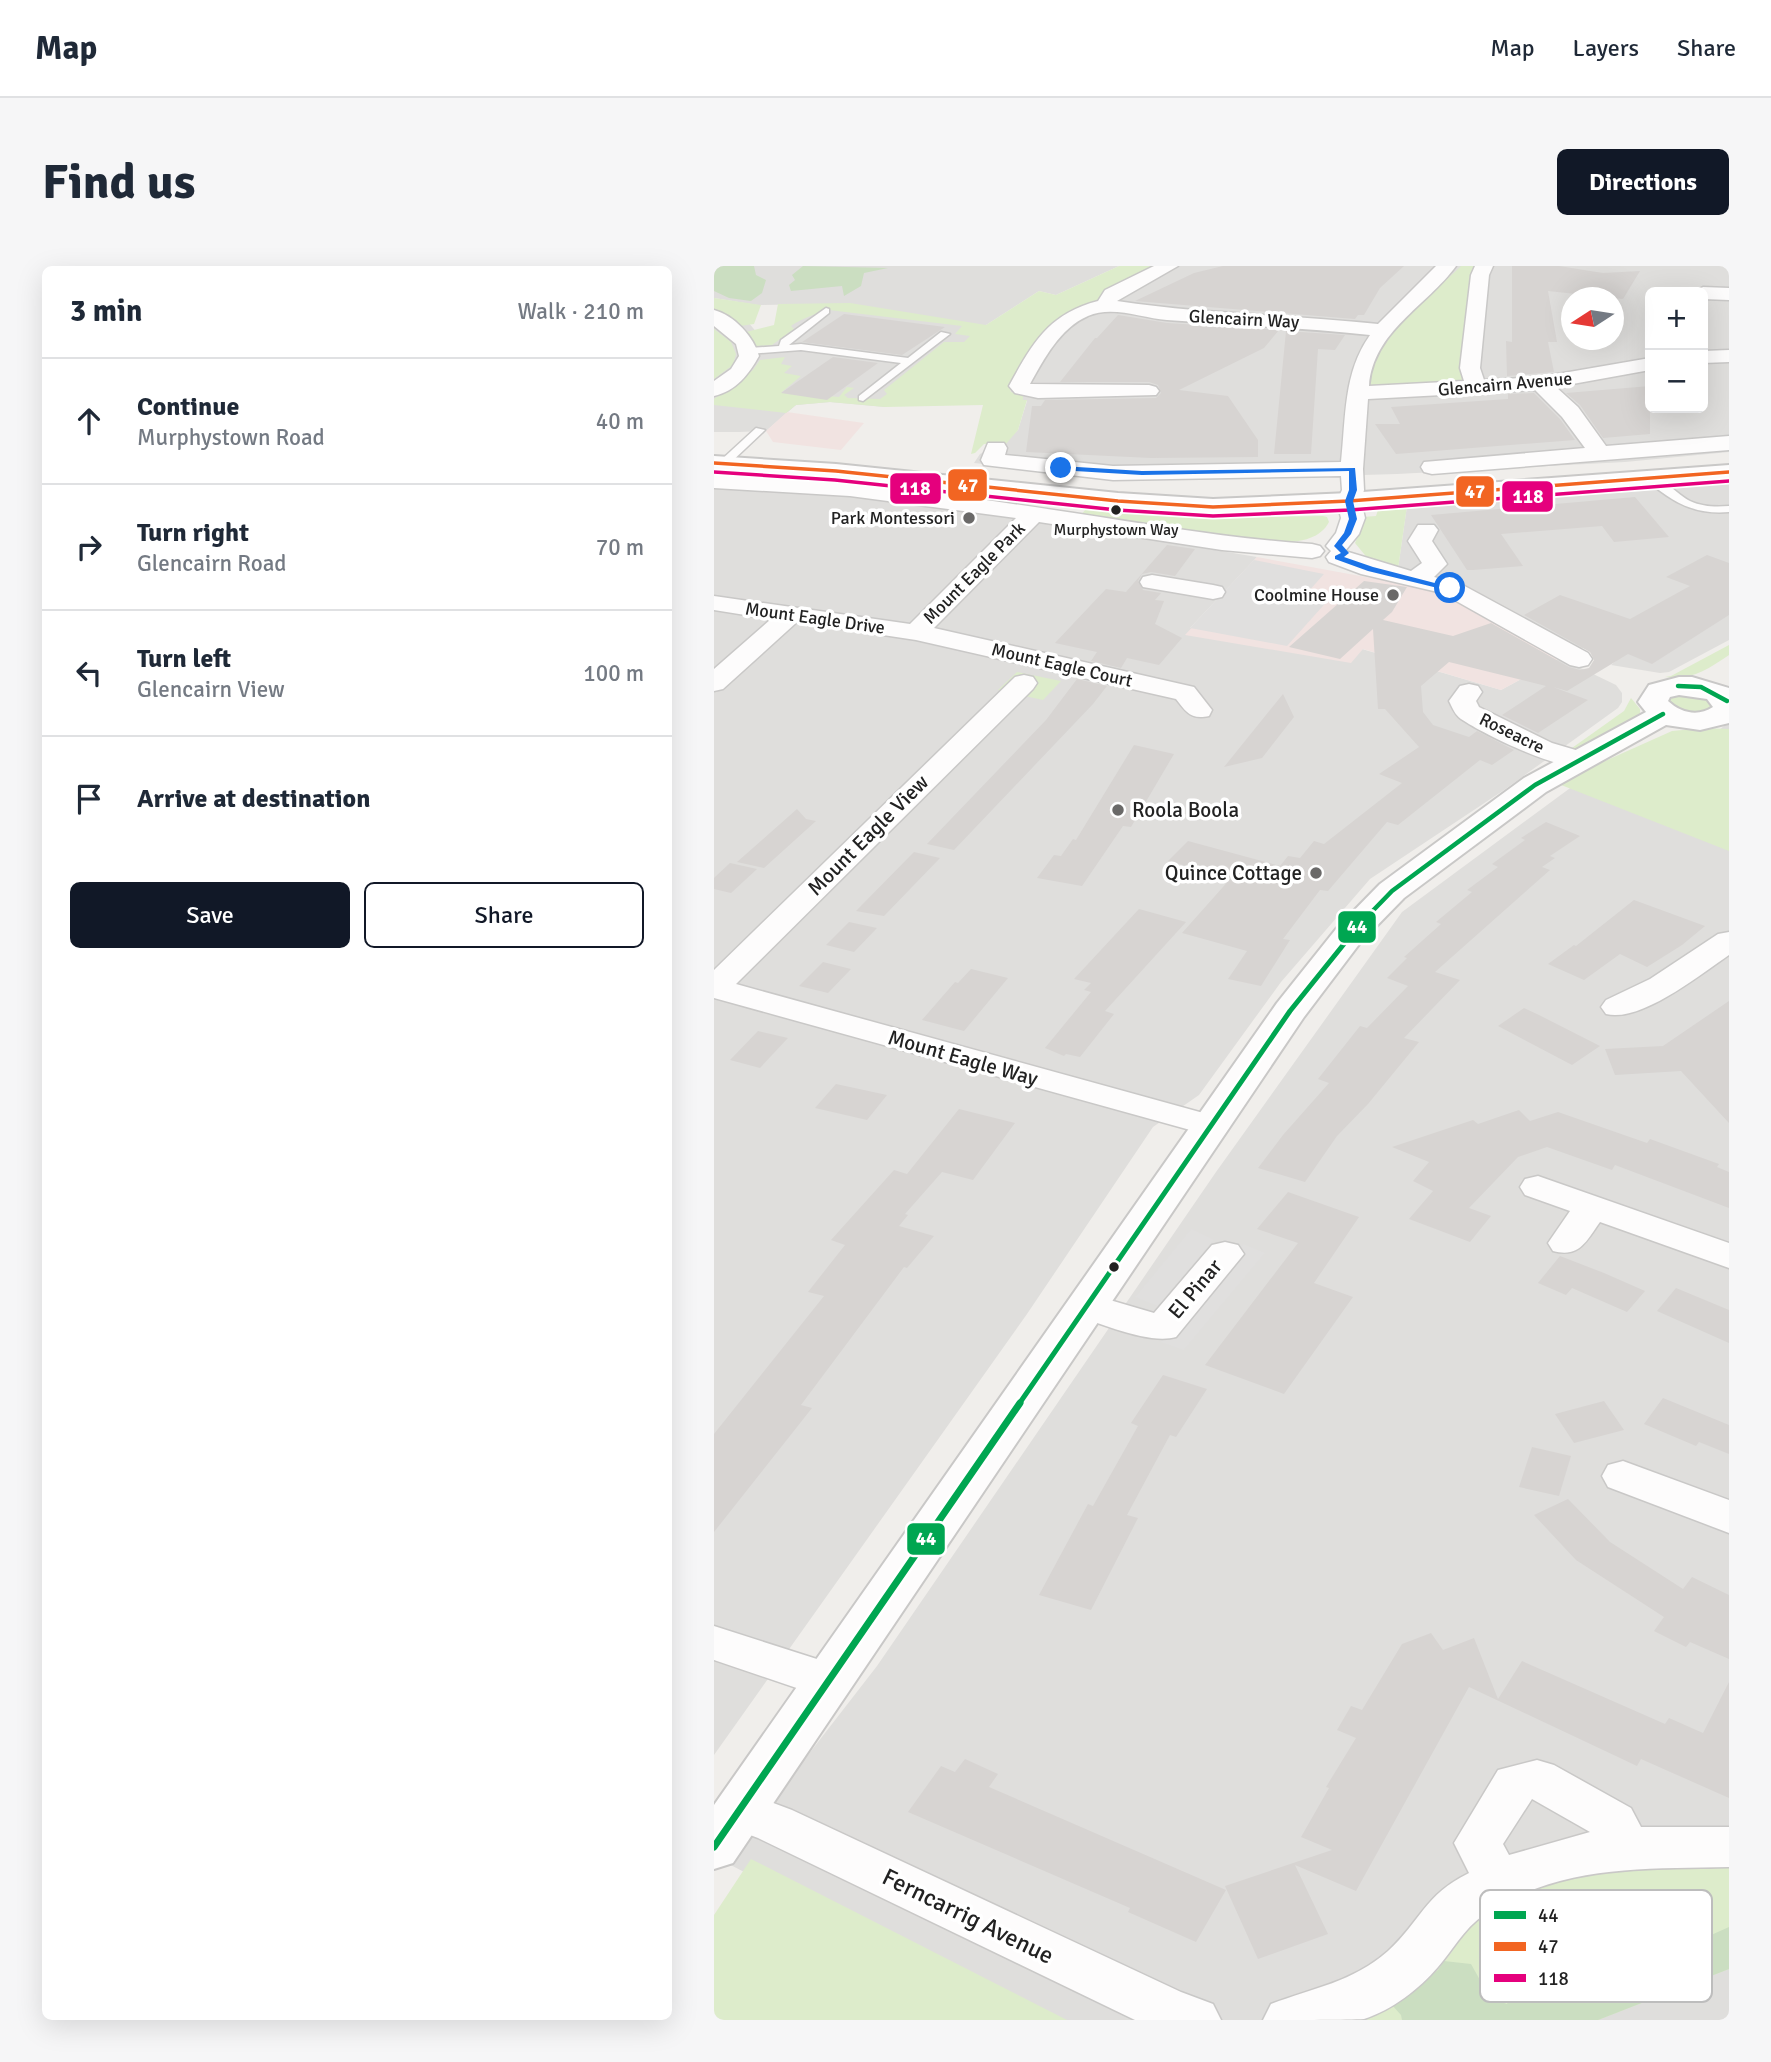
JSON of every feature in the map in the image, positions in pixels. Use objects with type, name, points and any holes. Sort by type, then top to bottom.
[{"type":"street","points":[[1149,391],[1030,391],[1019,386],[1038,351],[1068,319],[1105,305],[1112,293],[1169,266]]},
{"type":"street","points":[[1338,552],[1353,519],[1349,501],[1353,490],[1352,469],[1360,373],[1370,349],[1383,330],[1447,266]]},
{"type":"street","points":[[1476,387],[1470,368],[1480,275],[1484,266]]},
{"type":"street","points":[[1708,293],[1729,294]]},
{"type":"street","name":"Glencairn Way","points":[[1105,305],[1185,316],[1292,321],[1383,330]]},
{"type":"street","points":[[714,316],[745,342],[749,351],[747,360],[738,373],[714,390]]},
{"type":"street","points":[[1708,357],[1729,356]]},
{"type":"street","name":"Glencairn Avenue","points":[[1358,393],[1539,383],[1645,365]]},
{"type":"street","points":[[1539,383],[1570,412],[1600,453]]},
{"type":"street","points":[[1432,467],[1695,448],[1729,443]]},
{"type":"street","points":[[996,448],[992,460],[1113,473],[1352,469]]},
{"type":"street","points":[[717,469],[836,471],[1177,506],[1249,507],[1729,472]]},
{"type":"street","points":[[717,469],[797,484],[1032,515],[1207,570]]},
{"type":"street","name":"Mount Eagle Park","points":[[916,632],[1032,515]]},
{"type":"street","points":[[1416,580],[1435,564],[1420,541],[1426,530]]},
{"type":"street","points":[[1152,582],[1312,551],[1320,557],[1338,552],[1370,569],[1442,586],[1491,609],[1579,659]]},
{"type":"street","name":"Mount Eagle Drive","points":[[714,603],[916,632]]},
{"type":"street","points":[[714,683],[790,615]]},
{"type":"street","name":"Mount Eagle Court","points":[[916,632],[1185,693],[1199,710]]},
{"type":"street","name":"Mount Eagle View","points":[[714,988],[1024,683]]},
{"type":"street","name":"Roseacre","points":[[1469,692],[1462,701],[1468,712],[1542,749],[1579,760]]},
{"type":"street","points":[[727,1829],[1290,1011],[1348,936],[1392,891],[1535,785],[1664,714],[1679,719],[1721,702]]},
{"type":"street","points":[[1617,1007],[1645,996],[1674,979],[1729,940]]},
{"type":"street","name":"Mount Eagle Way","points":[[714,988],[966,1060],[1213,1126]]},
{"type":"street","points":[[1538,1187],[1729,1256]]},
{"type":"street","points":[[1566,1243],[1592,1208]]},
{"type":"street","name":"El Pinar","points":[[1086,1306],[1162,1328],[1225,1254]]},
{"type":"street","points":[[1623,1476],[1729,1517]]},
{"type":"street","points":[[714,1643],[746,1651],[829,1681]]},
{"type":"street","points":[[1499,1883],[1478,1843],[1515,1784],[1537,1779],[1614,1822],[1628,1848]]},
{"type":"street","name":"Ferncarrig Avenue","points":[[727,1829],[775,1824],[1170,2012],[1195,2020]]},
{"type":"street","points":[[1485,1890],[1524,1870],[1590,1853],[1628,1848],[1729,1847]]},
{"type":"street","points":[[1289,2020],[1314,2015],[1354,2001],[1390,1980],[1419,1953],[1446,1913],[1480,1892]]},
{"type":"lane","points":[[784,347],[785,342],[826,311]]},
{"type":"lane","points":[[863,398],[945,334]]},
{"type":"lane","points":[[749,351],[784,347],[909,361]]},
{"type":"lane","points":[[717,469],[760,430]]},
{"type":"lane","points":[[1652,479],[1689,507],[1717,511],[1729,509]]},
{"type":"shaded area","points":[[714,266],[1119,266],[1056,295],[1039,291],[986,325],[919,381],[913,381],[885,407],[830,402],[796,405],[766,431],[714,432],[714,300],[748,322],[763,340],[818,304],[757,305],[714,298]]},
{"type":"shaded area","points":[[1153,266],[1729,266],[1729,452],[1625,462],[1397,474],[1187,480],[1136,480],[974,463],[980,454],[1007,440],[1018,430],[1027,401],[1023,400],[1023,394],[1011,392],[1009,387],[1030,348],[1057,322]]},
{"type":"shaded area","points":[[787,412],[864,423],[841,450],[773,442],[766,431]]},
{"type":"shaded area","points":[[1729,481],[1729,640],[1669,672],[1611,665],[1617,660],[1583,648],[1576,651],[1489,601],[1441,578],[1398,569],[1407,506]]},
{"type":"shaded area","points":[[714,482],[938,504],[1257,557],[1190,628],[1362,649],[1501,690],[1560,658],[1616,685],[1622,693],[1622,702],[1618,708],[1504,790],[1370,879],[1281,982],[1199,1095],[1153,1127],[1027,1314],[714,1755]]},
{"type":"shaded area","points":[[1257,557],[1426,588],[1449,597],[1560,658],[1501,690],[1363,649],[1351,663],[1185,635]]},
{"type":"shaded area","points":[[1254,560],[1324,574],[1308,592],[1331,597],[1287,646],[1190,628]]},
{"type":"shaded area","points":[[1729,722],[1729,2020],[1026,2020],[725,1862],[877,1666],[1216,1172],[1402,912],[1577,783],[1714,734]]},
{"type":"shaded area","points":[[1191,1229],[1214,1240],[1158,1306],[1135,1297]]},
{"type":"shaded area","points":[[1243,1244],[1265,1253],[1184,1350],[1161,1342]]},
{"type":"green space","points":[[714,266],[754,266],[756,275],[766,280],[762,293],[751,301],[729,298],[714,291]]},
{"type":"green space","points":[[803,266],[888,268],[864,273],[861,286],[844,296],[842,286],[791,291],[789,285],[795,280],[792,275]]},
{"type":"green space","points":[[1119,266],[1153,266],[1108,290],[1093,304],[1057,322],[1030,348],[1009,387],[1011,392],[1023,394],[1023,400],[1027,400],[1018,430],[1005,445],[984,444],[971,454],[983,405],[885,407],[830,402],[796,405],[786,413],[714,405],[714,399],[753,370],[760,360],[785,357],[781,364],[792,366],[784,373],[801,376],[782,392],[839,397],[847,387],[854,388],[844,395],[848,398],[880,399],[887,394],[884,390],[944,342],[964,342],[970,336],[955,334],[962,326],[829,310],[794,324],[791,326],[794,329],[772,345],[756,346],[742,333],[774,325],[778,304],[850,303],[986,325],[1039,291],[1056,295]]},
{"type":"green space","points":[[1461,266],[1477,266],[1461,365],[1464,380],[1458,385],[1370,386],[1368,384],[1373,366],[1393,334],[1419,305]]},
{"type":"green space","points":[[714,298],[761,305],[754,324],[740,326],[714,312]]},
{"type":"green space","points":[[714,329],[731,342],[736,354],[733,365],[714,379]]},
{"type":"green space","points":[[1407,506],[1398,569],[1369,560],[1355,543],[1357,538],[1353,537],[1362,517],[1376,516],[1378,510]]},
{"type":"green space","points":[[1086,509],[1200,518],[1323,516],[1327,517],[1329,522],[1319,533],[1306,540],[1270,542],[1199,535],[1079,517]]},
{"type":"green space","points":[[1729,645],[1729,655],[1706,669],[1683,677],[1665,677],[1671,676]]},
{"type":"green space","points":[[1017,672],[1061,681],[1043,700],[998,690]]},
{"type":"green space","points":[[1678,692],[1706,696],[1714,708],[1696,714],[1666,704],[1670,695]]},
{"type":"green space","points":[[1631,698],[1640,709],[1640,717],[1579,751],[1572,748],[1624,711]]},
{"type":"green space","points":[[1729,729],[1729,851],[1556,783],[1672,731]]},
{"type":"green space","points":[[751,1859],[1067,2020],[714,2020],[714,1915]]},
{"type":"green space","points":[[1729,1866],[1729,1969],[1712,1976],[1712,1890],[1531,1890],[1568,1878],[1632,1870]]},
{"type":"green space","points":[[1480,1918],[1480,2002],[1644,2002],[1598,2020],[1366,2020],[1406,1996],[1435,1973],[1469,1928]]},
{"type":"green space","points":[[1729,1927],[1729,1969],[1712,1976],[1712,1935]]},
{"type":"green space","points":[[1444,1961],[1471,1964],[1480,1980],[1480,2002],[1644,2002],[1598,2020],[1402,2020],[1391,2004],[1438,1970]]},
{"type":"building","points":[[1223,266],[1404,266],[1380,288],[1364,315],[1358,315],[1355,319],[1135,301],[1194,273]]},
{"type":"building","points":[[1512,266],[1559,266],[1603,273],[1640,271],[1624,297],[1624,287],[1561,287],[1561,292],[1548,291],[1557,342],[1548,342],[1554,372],[1507,376],[1506,341],[1512,342]]},
{"type":"building","points":[[844,314],[945,327],[902,355],[802,342]]},
{"type":"building","points":[[1118,315],[1167,323],[1279,330],[1264,348],[1179,390],[1228,396],[1258,440],[1258,457],[1151,458],[1026,452],[1032,406],[1041,406],[1045,400],[1156,398],[1161,393],[1158,385],[1149,382],[1060,382],[1095,338]]},
{"type":"building","points":[[1286,331],[1345,335],[1335,350],[1318,349],[1311,454],[1274,454]]},
{"type":"building","points":[[833,357],[878,363],[827,400],[781,393]]},
{"type":"building","points":[[1645,386],[1645,413],[1650,413],[1650,434],[1603,438],[1580,405],[1566,393]]},
{"type":"building","points":[[1534,393],[1560,419],[1575,440],[1396,454],[1375,424],[1400,424],[1391,407],[1508,399],[1508,394]]},
{"type":"building","points":[[1635,497],[1669,537],[1614,542],[1602,526],[1501,534],[1523,566],[1467,570],[1431,515]]},
{"type":"building","points":[[1167,545],[1195,549],[1175,576],[1151,572],[1142,574],[1138,581],[1143,590],[1161,593],[1155,600],[1164,601],[1155,624],[1182,638],[1159,665],[1127,658],[1121,668],[1091,661],[1097,652],[1055,643],[1106,589],[1126,592]]},
{"type":"building","points":[[1707,555],[1729,563],[1729,615],[1652,664],[1628,654],[1567,691],[1553,687],[1588,700],[1538,733],[1502,715],[1546,686],[1449,662],[1421,686],[1423,712],[1433,725],[1469,737],[1477,731],[1514,750],[1492,765],[1480,760],[1398,825],[1387,822],[1328,891],[1320,890],[1283,939],[1290,940],[1261,986],[1228,979],[1247,951],[1182,933],[1231,878],[1168,861],[1188,841],[1280,866],[1288,856],[1300,858],[1314,841],[1324,844],[1402,783],[1379,774],[1419,747],[1385,709],[1378,709],[1373,629],[1340,659],[1289,647],[1364,581],[1407,587],[1392,612],[1383,620],[1453,636],[1491,623],[1569,667],[1580,670],[1589,668],[1594,660],[1590,652],[1524,615],[1560,595],[1630,619],[1690,586],[1666,577]]},
{"type":"building","points":[[1077,679],[1107,686],[954,850],[927,844],[1046,720]]},
{"type":"building","points":[[1283,694],[1294,717],[1262,758],[1224,767]]},
{"type":"building","points":[[1134,745],[1174,754],[1131,827],[1123,826],[1082,886],[1037,878],[1054,855],[1061,856],[1073,839],[1076,840]]},
{"type":"building","points":[[797,809],[806,819],[816,821],[764,868],[737,862]]},
{"type":"building","points":[[1546,822],[1580,836],[1550,856],[1555,858],[1542,867],[1550,870],[1435,972],[1460,980],[1404,1038],[1419,1042],[1368,1104],[1337,1136],[1305,1182],[1258,1168],[1329,1083],[1318,1079],[1360,1026],[1367,1028],[1408,986],[1387,978],[1407,958],[1404,957],[1441,924],[1436,922],[1472,892],[1467,890],[1498,867],[1492,864],[1525,840],[1521,838]]},
{"type":"building","points":[[914,852],[940,858],[884,916],[856,911]]},
{"type":"building","points":[[730,863],[757,869],[731,893],[714,889],[714,878]]},
{"type":"building","points":[[1634,900],[1705,926],[1682,945],[1647,967],[1620,954],[1584,980],[1548,964],[1576,946]]},
{"type":"building","points":[[1139,909],[1186,922],[1105,1011],[1114,1014],[1080,1057],[1066,1054],[1064,1056],[1045,1048],[1091,992],[1084,990],[1091,983],[1074,979]]},
{"type":"building","points":[[849,922],[877,928],[854,952],[826,945]]},
{"type":"building","points":[[823,962],[851,969],[828,993],[799,986]]},
{"type":"building","points":[[971,969],[1008,978],[964,1031],[922,1020],[955,982],[958,983]]},
{"type":"building","points":[[1729,1001],[1729,1123],[1681,1071],[1615,1075],[1605,1049],[1663,1046]]},
{"type":"building","points":[[1524,1008],[1600,1046],[1572,1065],[1498,1026]]},
{"type":"building","points":[[758,1031],[788,1038],[760,1068],[730,1060]]},
{"type":"building","points":[[836,1084],[887,1095],[867,1120],[815,1108]]},
{"type":"building","points":[[959,1109],[1015,1123],[973,1180],[942,1172],[905,1214],[908,1215],[899,1226],[934,1236],[907,1268],[904,1267],[801,1405],[812,1408],[714,1532],[714,1434],[824,1296],[808,1292],[845,1245],[831,1240],[894,1170],[907,1174]]},
{"type":"building","points":[[1519,1110],[1530,1121],[1558,1112],[1647,1143],[1650,1139],[1719,1164],[1717,1167],[1729,1172],[1729,1208],[1615,1165],[1612,1170],[1547,1147],[1518,1157],[1469,1208],[1491,1216],[1470,1242],[1409,1219],[1433,1191],[1413,1181],[1429,1162],[1392,1147],[1473,1120],[1478,1124]]},
{"type":"building","points":[[1288,1192],[1359,1217],[1314,1283],[1353,1297],[1284,1394],[1205,1365],[1298,1243],[1257,1229]]},
{"type":"building","points":[[1560,1256],[1645,1291],[1627,1312],[1572,1288],[1566,1295],[1538,1283]]},
{"type":"building","points":[[1676,1288],[1729,1310],[1729,1343],[1657,1311]]},
{"type":"building","points":[[1163,1375],[1207,1389],[1176,1437],[1170,1435],[1127,1515],[1138,1518],[1091,1610],[1039,1595],[1088,1504],[1093,1506],[1138,1426],[1131,1423]]},
{"type":"building","points":[[1663,1398],[1729,1425],[1729,1454],[1699,1442],[1696,1446],[1644,1424]]},
{"type":"building","points":[[1604,1401],[1624,1430],[1574,1443],[1555,1414]]},
{"type":"building","points":[[1532,1447],[1571,1456],[1559,1496],[1519,1487]]},
{"type":"building","points":[[1568,1499],[1610,1542],[1683,1589],[1692,1577],[1729,1595],[1729,1659],[1690,1642],[1686,1647],[1654,1631],[1664,1617],[1576,1560],[1534,1515]]},
{"type":"building","points":[[1431,1633],[1443,1650],[1474,1638],[1498,1699],[1522,1661],[1665,1724],[1669,1718],[1703,1733],[1729,1682],[1729,1798],[1641,1759],[1637,1766],[1469,1687],[1356,1891],[1295,1865],[1328,1934],[1258,1959],[1225,1886],[1332,1850],[1301,1837],[1329,1788],[1326,1787],[1356,1738],[1337,1730],[1351,1706],[1362,1710],[1402,1644]]},
{"type":"building","points":[[965,1759],[998,1774],[989,1787],[1226,1890],[1196,1942],[1128,1912],[1130,1908],[908,1812],[941,1766],[955,1772]]},
{"type":"transit line","name":"47","points":[[714,463],[836,471],[1118,501],[1213,507],[1349,501],[1729,472]]},
{"type":"transit line","name":"118","points":[[714,472],[835,480],[1117,510],[1213,516],[1350,510],[1729,481]]},
{"type":"transit line","name":"44","points":[[1678,686],[1701,687],[1727,701]]},
{"type":"transit line","name":"44","points":[[714,1847],[1290,1011],[1348,936],[1392,891],[1535,785],[1663,714]]},
{"type":"place","name":"Murphystown Way","points":[[1116,510]]},
{"type":"place","name":"Park Montessori","points":[[969,518]]},
{"type":"place","name":"Coolmine House","points":[[1393,595]]},
{"type":"place","name":"Roola Boola","points":[[1118,810]]},
{"type":"place","name":"Quince Cottage","points":[[1316,873]]},
{"type":"route","points":[[1061,468],[1113,473],[1352,469],[1353,490],[1349,501],[1353,519],[1338,546],[1346,551],[1338,557],[1370,569],[1450,588]]}]
